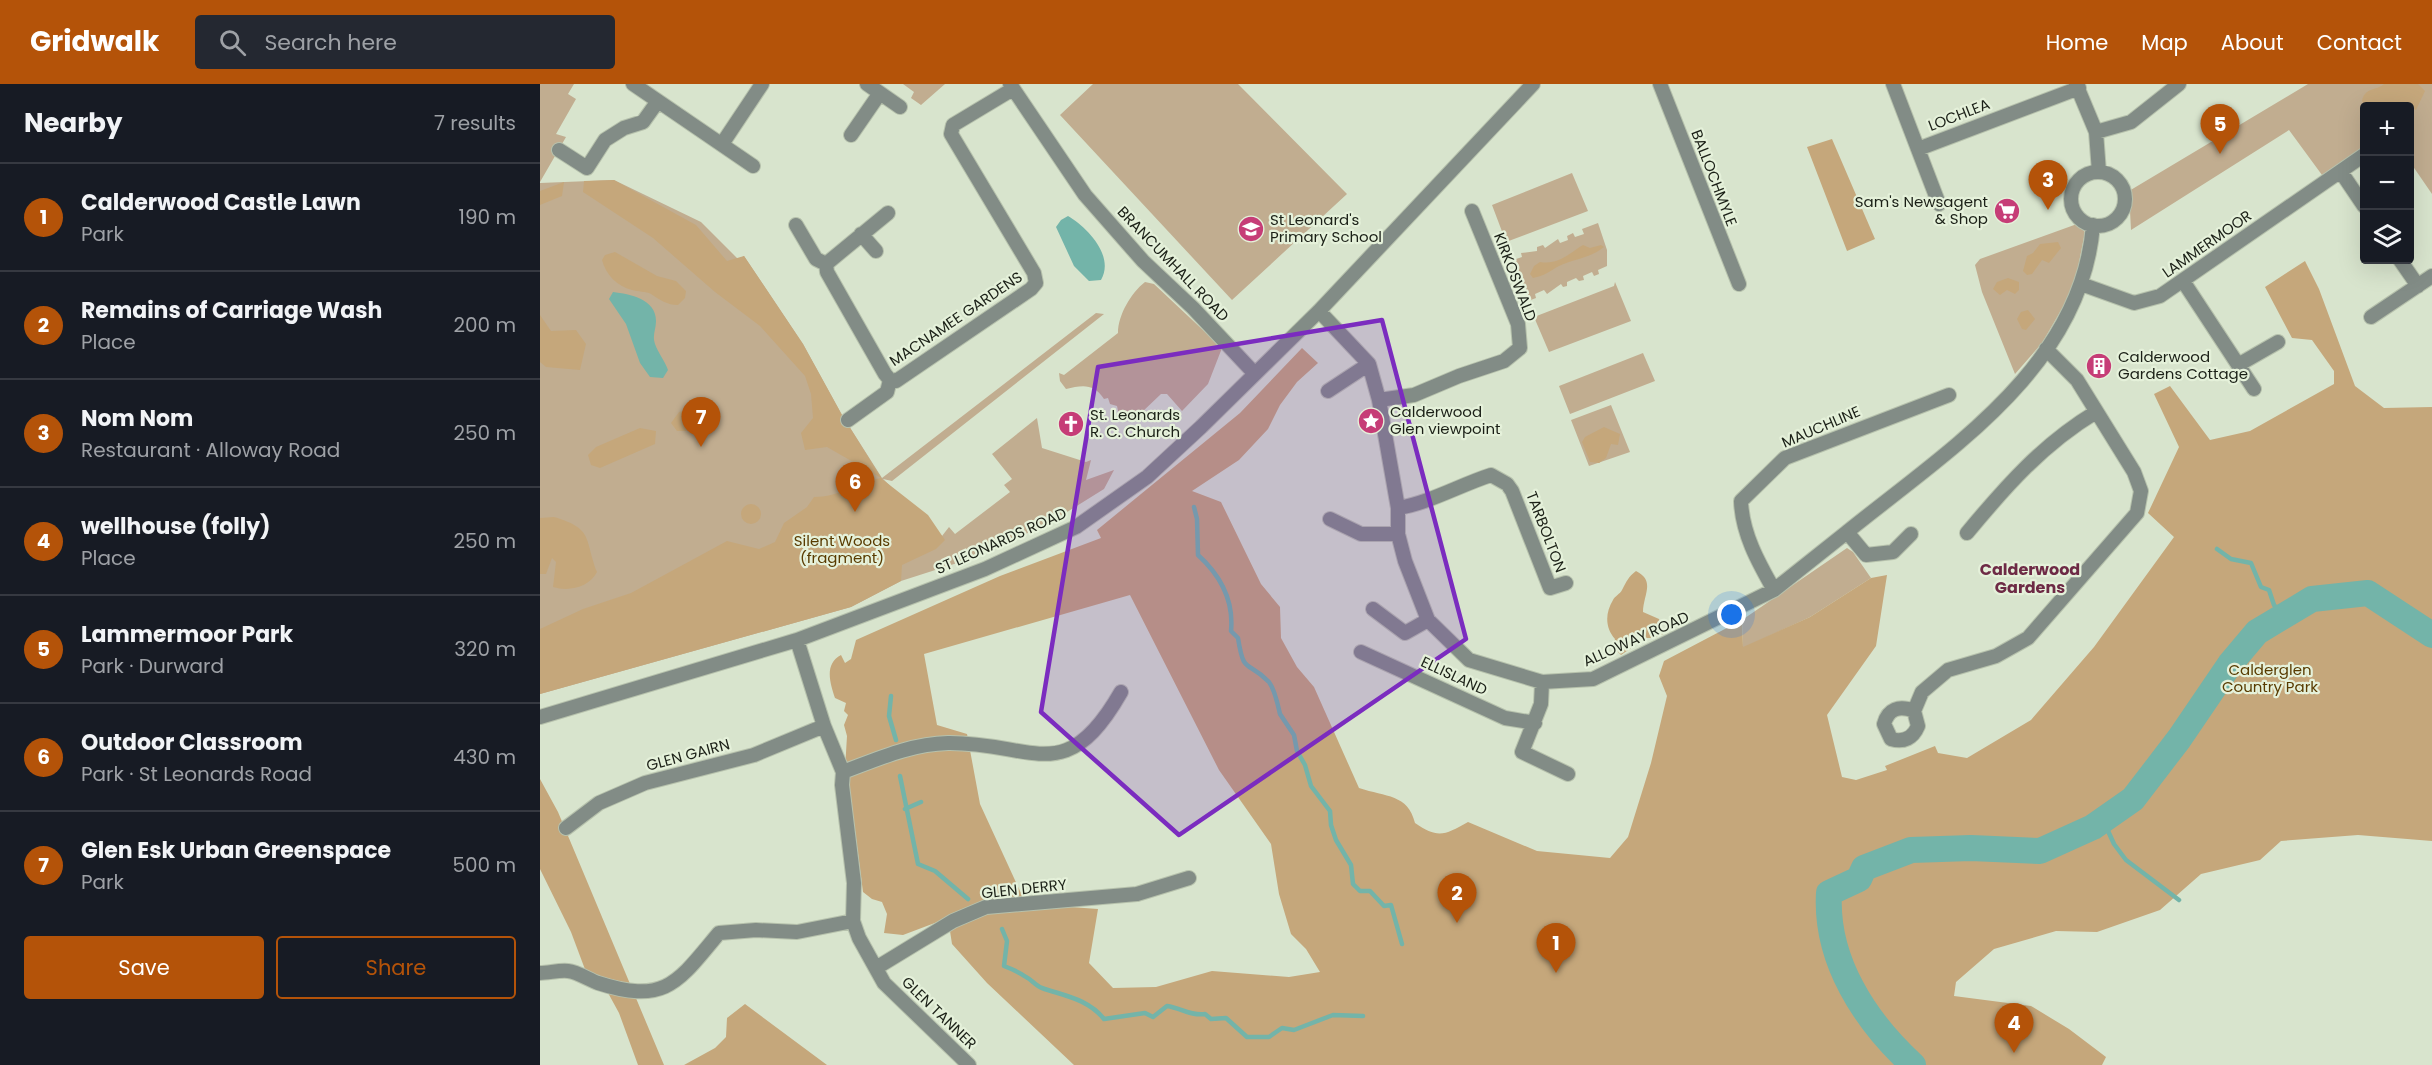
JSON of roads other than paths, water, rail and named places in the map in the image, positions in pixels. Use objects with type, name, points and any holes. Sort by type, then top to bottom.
[{"type":"street","points":[[633,84],[753,166]]},
{"type":"street","points":[[722,144],[762,84]]},
{"type":"street","points":[[867,84],[900,107]]},
{"type":"street","name":"ST LEONARDS ROAD","points":[[540,717],[797,640],[985,569],[1076,527],[1147,477],[1255,374],[1319,311],[1533,84]]},
{"type":"street","name":"BALLOCHMYLE","points":[[1660,84],[1739,284]]},
{"type":"street","name":"LOCHLEA","points":[[1893,84],[1939,204]]},
{"type":"street","points":[[2096,132],[2131,122],[2179,84]]},
{"type":"street","points":[[2078,86],[2096,132],[2099,172]]},
{"type":"street","name":"LOCHLEA","points":[[1918,148],[2078,86]]},
{"type":"street","name":"BRANCUMHALL ROAD","points":[[1011,87],[1085,195],[1143,261],[1193,308],[1255,374]]},
{"type":"street","name":"MACNAMEE GARDENS","points":[[796,225],[816,259],[826,264],[827,272],[890,380],[904,378],[1036,283],[1034,273],[950,129],[1011,87]]},
{"type":"street","points":[[851,135],[880,93]]},
{"type":"street","points":[[559,150],[587,168],[606,140],[624,128],[643,122],[658,101]]},
{"type":"street","name":"LAMMERMOOR","points":[[2081,284],[2134,303],[2160,296],[2363,156]]},
{"type":"street","points":[[2341,171],[2360,200]]},
{"type":"street","points":[[2099,172],[2113,176],[2119,182],[2125,196],[2125,204],[2117,219],[2110,224],[2093,225],[2079,217],[2074,210],[2072,192],[2082,177],[2099,172]]},
{"type":"street","name":"KIRKOSWALD","points":[[1379,400],[1414,395],[1459,376],[1504,362],[1520,348],[1518,324],[1472,211]]},
{"type":"street","points":[[826,264],[888,213]]},
{"type":"street","name":"ALLOWAY ROAD","points":[[1319,311],[1369,363],[1379,400],[1398,508],[1398,534],[1405,561],[1428,620],[1469,660],[1542,682],[1593,679],[1773,590],[1991,415],[2032,370],[2046,350],[2081,284],[2091,255],[2093,225]]},
{"type":"street","points":[[861,234],[876,251]]},
{"type":"street","points":[[2403,264],[2418,286]]},
{"type":"street","points":[[2372,317],[2432,276]]},
{"type":"street","points":[[2183,281],[2254,389]]},
{"type":"street","points":[[2238,365],[2278,342]]},
{"type":"street","points":[[1914,711],[1922,692],[1948,670],[1996,656],[2028,638],[2137,513],[2141,491],[2134,472],[2077,380],[2046,350]]},
{"type":"street","points":[[1328,391],[1369,363]]},
{"type":"street","points":[[848,420],[888,392],[890,380]]},
{"type":"street","name":"MAUCHLINE","points":[[1773,590],[1760,566],[1742,520],[1741,501],[1785,458],[1949,395]]},
{"type":"street","points":[[1967,533],[1997,497],[2042,451],[2066,429],[2096,412]]},
{"type":"street","name":"TARBOLTON","points":[[1398,508],[1420,504],[1452,488],[1491,475],[1508,484],[1512,491],[1550,588],[1566,583]]},
{"type":"street","points":[[1330,519],[1361,534],[1398,534]]},
{"type":"street","points":[[1847,532],[1866,555],[1893,552],[1911,534]]},
{"type":"street","points":[[1373,609],[1405,633],[1428,620]]},
{"type":"street","points":[[540,973],[569,971],[615,989],[643,994],[663,988],[686,972],[719,933],[756,930],[797,932],[853,921],[854,883],[842,785],[843,772],[824,726],[797,640]]},
{"type":"street","name":"ELLISLAND","points":[[1361,652],[1505,718],[1535,723]]},
{"type":"street","points":[[1542,682],[1541,704],[1522,752],[1568,774]]},
{"type":"street","points":[[843,772],[908,747],[948,744],[980,745],[1025,754],[1055,754],[1082,741],[1098,728],[1121,692]]},
{"type":"street","name":"GLEN GAIRN","points":[[566,828],[599,803],[645,783],[754,755],[824,726]]},
{"type":"street","name":"GLEN DERRY","points":[[876,968],[953,921],[986,907],[1137,894],[1189,878]]},
{"type":"street","name":"GLEN TANNER","points":[[853,921],[884,982],[969,1065]]},
{"type":"water","points":[[1068,216],[1083,227],[1102,252],[1104,271],[1101,280],[1089,281],[1074,266],[1056,227]]},
{"type":"water","points":[[613,292],[634,296],[652,307],[656,321],[654,341],[668,370],[663,378],[650,377],[640,363],[626,324],[609,299]]},
{"type":"waterway","points":[[1194,507],[1197,519],[1198,555],[1213,571],[1224,589],[1230,609],[1231,631],[1238,638],[1242,658],[1271,685],[1280,714],[1294,735],[1297,751],[1305,765],[1311,786],[1330,811],[1331,825],[1336,840],[1351,865],[1353,884],[1360,891],[1370,891],[1384,906],[1391,905],[1402,944]]},
{"type":"waterway","points":[[2217,549],[2231,559],[2251,563],[2261,587],[2269,590],[2274,605],[2284,616]]},
{"type":"waterway","points":[[1913,1065],[1879,1029],[1852,988],[1841,965],[1834,942],[1829,918],[1829,893],[1859,879],[1864,868],[1911,850],[1971,848],[2040,851],[2093,827],[2133,799],[2179,739],[2230,664],[2257,632],[2312,599],[2368,593],[2432,635]]},
{"type":"waterway","points":[[891,696],[889,716],[896,740]]},
{"type":"waterway","points":[[900,776],[918,864],[935,871],[968,899]]},
{"type":"waterway","points":[[905,809],[921,802]]},
{"type":"waterway","points":[[2103,820],[2114,844],[2126,860],[2179,900]]},
{"type":"waterway","points":[[1002,929],[1007,941],[1004,966],[1040,987],[1068,996],[1091,1007],[1104,1019],[1145,1013],[1153,1017],[1167,1006],[1195,1014],[1205,1014],[1211,1019],[1226,1018],[1247,1037],[1269,1037],[1282,1028],[1294,1030],[1333,1015],[1363,1016]]},
{"type":"place","name":"Lammermoor Park","points":[[2220,154]]},
{"type":"place","name":"Nom Nom","points":[[2048,210]]},
{"type":"place","name":"Sam's Newsagent & Shop","points":[[2007,211]]},
{"type":"place","name":"St Leonard's Primary School","points":[[1251,229]]},
{"type":"place","name":"Calderwood Gardens Cottage","points":[[2099,366]]},
{"type":"place","name":"Calderwood Glen viewpoint","points":[[1371,421]]},
{"type":"place","name":"St. Leonards R. C. Church","points":[[1071,424]]},
{"type":"place","name":"Glen Esk Urban Greenspace","points":[[701,447]]},
{"type":"place","name":"Outdoor Classroom","points":[[855,512]]},
{"type":"place","name":"Remains of Carriage Wash","points":[[1457,923]]},
{"type":"place","name":"Calderwood Castle Lawn","points":[[1556,973]]},
{"type":"place","name":"wellhouse (folly)","points":[[2014,1053]]},
{"type":"district","name":"Calderwood Gardens","points":[[2030,578]]},
{"type":"park label","name":"Silent Woods (fragment)","points":[[842,550]]},
{"type":"park label","name":"Calderglen Country Park","points":[[2270,678]]}]
